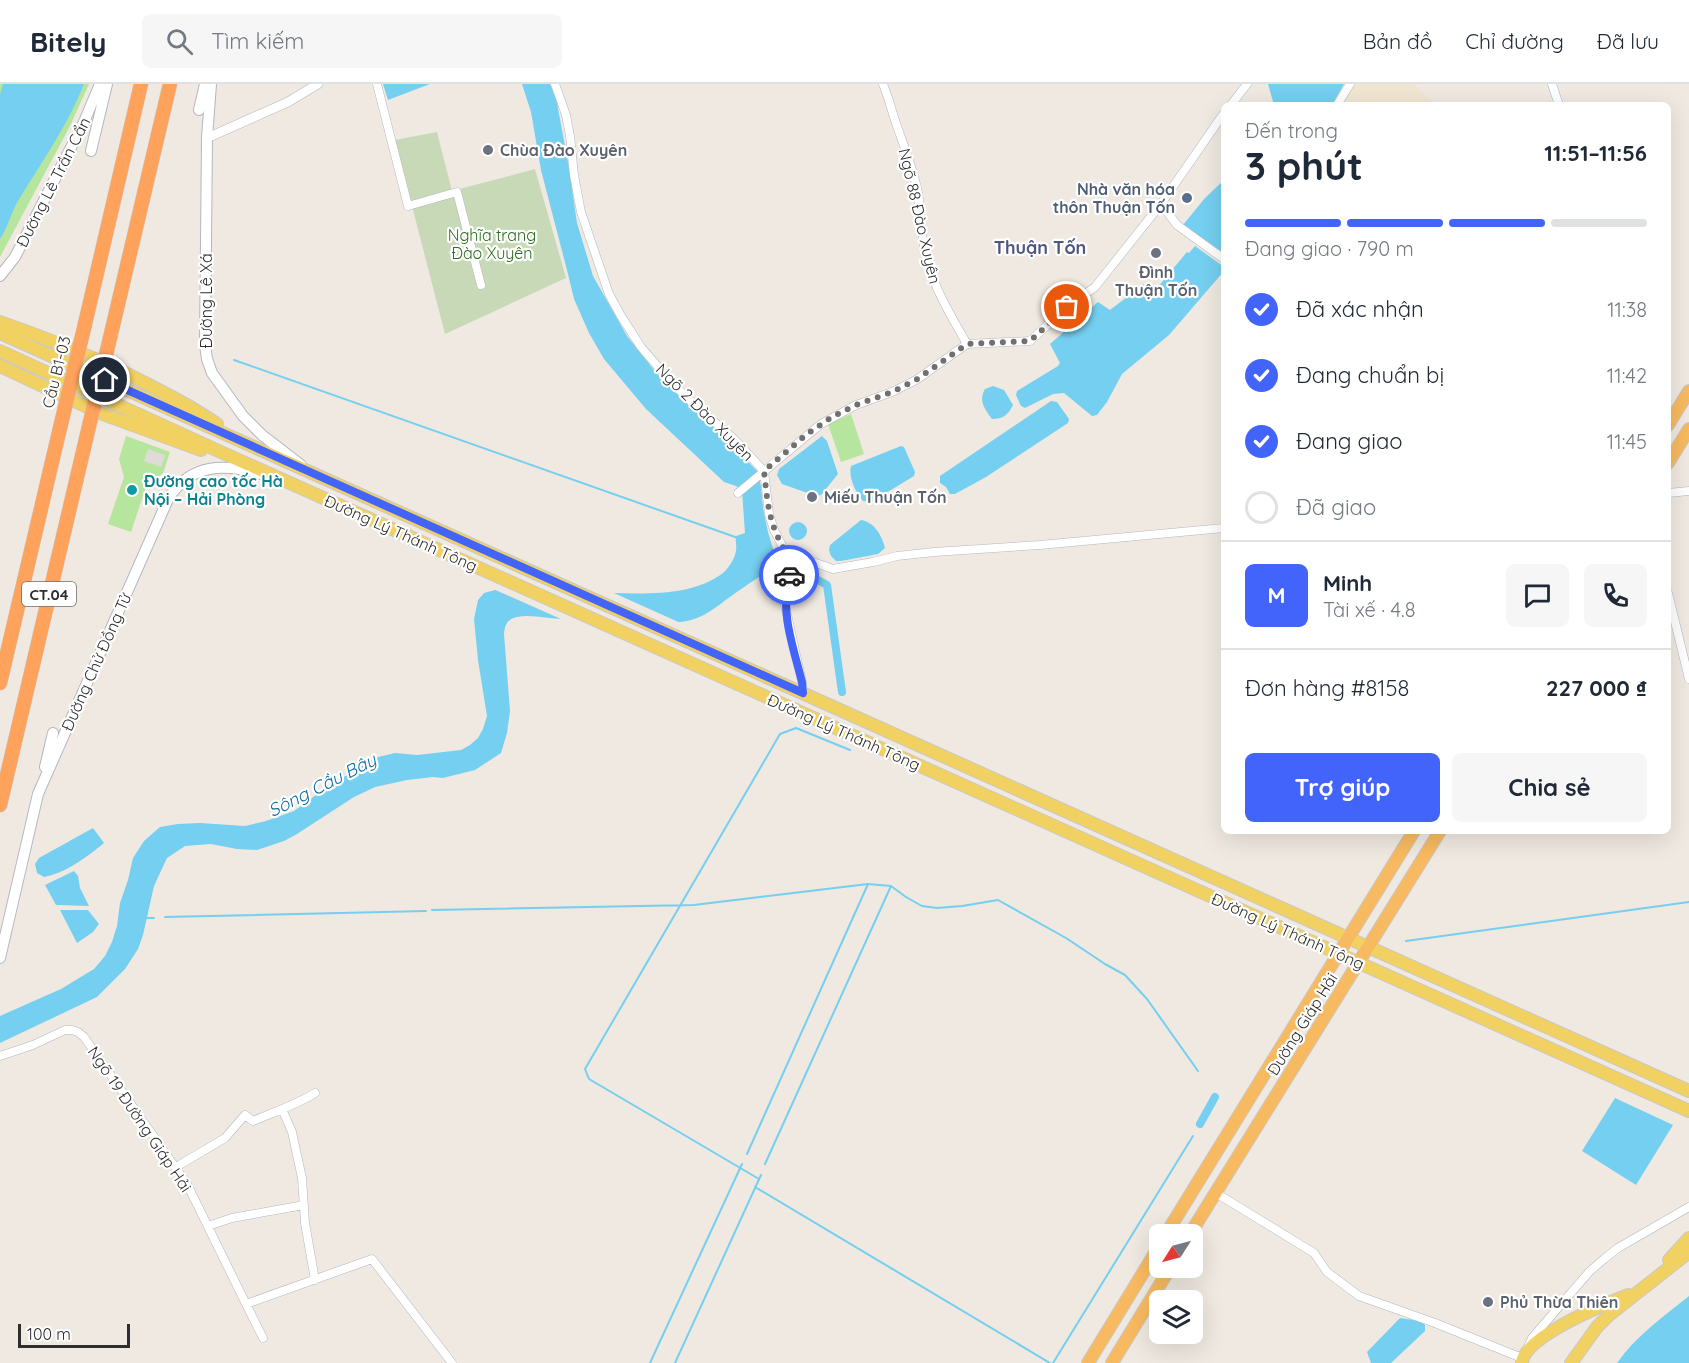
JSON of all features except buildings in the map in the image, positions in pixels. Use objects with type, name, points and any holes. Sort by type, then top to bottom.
[{"type":"highway","name":"Cầu B1-03","points":[[0,683],[141,84]]},
{"type":"highway","name":"CT.04","points":[[0,805],[170,84]]},
{"type":"highway","points":[[1671,420],[1689,391]]},
{"type":"highway","points":[[1671,458],[1689,429]]},
{"type":"highway","name":"Đường Giáp Hải","points":[[1172,1224],[1412,834]]},
{"type":"highway","name":"Đường Giáp Hải","points":[[1196,1224],[1438,834]]},
{"type":"highway","points":[[1186,1201],[1204,1212]]},
{"type":"highway","points":[[1088,1363],[1149,1263]]},
{"type":"highway","points":[[1112,1363],[1164,1278]]},
{"type":"main road","name":"Đường Lê Trần Cẩn","points":[[0,276],[15,257],[84,122],[100,84]]},
{"type":"main road","points":[[91,151],[107,84]]},
{"type":"main road","points":[[199,110],[206,84]]},
{"type":"main road","name":"Đường Lê Xá","points":[[211,84],[207,138],[205,345],[207,359],[216,379],[243,416],[262,435],[314,474]]},
{"type":"main road","points":[[0,322],[60,344],[135,377],[206,417],[232,437]]},
{"type":"main road","name":"Đường Lý Thánh Tông","points":[[0,333],[1689,1091]]},
{"type":"main road","name":"Đường Lý Thánh Tông","points":[[0,351],[1689,1111]]},
{"type":"main road","points":[[0,366],[100,413],[193,448],[223,453]]},
{"type":"main road","name":"Đường Chử Đồng Tử","points":[[0,958],[38,794],[172,492],[191,475],[217,467],[245,470],[288,482]]},
{"type":"main road","points":[[371,519],[378,502]]},
{"type":"main road","points":[[815,719],[822,702]]},
{"type":"main road","points":[[38,794],[53,733]]},
{"type":"main road","points":[[1651,1281],[1689,1238]]},
{"type":"main road","points":[[1572,1363],[1597,1327],[1689,1252]]},
{"type":"main road","points":[[1521,1361],[1542,1337],[1575,1317],[1638,1292]]},
{"type":"street","points":[[207,138],[288,102],[318,84]]},
{"type":"street","points":[[377,84],[408,206],[457,192],[481,285]]},
{"type":"street","name":"Ngõ 2 Đào Xuyên","points":[[555,84],[566,115],[581,212],[609,294],[641,347],[665,375],[686,397],[734,439],[762,472]]},
{"type":"street","name":"Ngõ 88 Đào Xuyên","points":[[882,84],[890,99],[917,190],[926,252],[933,276],[942,301],[967,344]]},
{"type":"street","points":[[1233,102],[1247,84]]},
{"type":"street","points":[[1339,102],[1350,84]]},
{"type":"street","points":[[1552,84],[1558,102]]},
{"type":"street","points":[[738,492],[807,434],[832,417],[916,380],[967,344],[1030,341],[1067,307],[1095,287],[1161,204],[1221,117]]},
{"type":"street","points":[[1161,204],[1177,225],[1221,257]]},
{"type":"street","points":[[762,472],[774,530],[792,561],[785,591],[786,611],[803,693]]},
{"type":"street","points":[[1671,493],[1689,491]]},
{"type":"street","points":[[792,561],[810,561],[833,569],[897,556],[934,552],[1221,528]]},
{"type":"street","points":[[1671,605],[1689,678]]},
{"type":"street","name":"Ngõ 19 Đường Giáp Hải","points":[[0,1056],[33,1045],[65,1030],[78,1032],[84,1037],[187,1184],[263,1338]]},
{"type":"street","points":[[176,1167],[225,1138],[245,1115],[254,1121],[282,1108],[300,1103],[315,1093]]},
{"type":"street","points":[[282,1108],[292,1132],[302,1178],[305,1223],[315,1280]]},
{"type":"street","points":[[1216,1193],[1314,1253],[1328,1272],[1359,1296],[1435,1323],[1521,1361],[1532,1338],[1590,1270],[1618,1248],[1689,1207]]},
{"type":"street","points":[[208,1226],[232,1218],[304,1205]]},
{"type":"street","points":[[246,1304],[372,1259],[452,1363]]},
{"type":"shaded area","points":[[1354,84],[1414,84],[1432,102],[1343,102]]},
{"type":"shaded area","points":[[148,449],[165,455],[161,467],[144,461]]},
{"type":"green space","points":[[0,84],[89,84],[70,126],[0,257]]},
{"type":"green space","name":"Nghĩa trang Đào Xuyên","points":[[437,132],[452,191],[535,169],[566,278],[445,334],[395,140]]},
{"type":"green space","points":[[851,414],[864,454],[841,462],[828,424]]},
{"type":"green space","points":[[126,436],[170,452],[163,473],[146,487],[131,532],[108,524],[124,477],[119,459]]},
{"type":"water","points":[[3,84],[84,84],[62,129],[18,201],[0,239],[0,94]]},
{"type":"water","points":[[383,84],[430,84],[388,100]]},
{"type":"water","name":"Sông Cầu Bây","points":[[522,84],[550,84],[556,98],[577,223],[593,276],[627,336],[657,374],[757,471],[768,532],[777,562],[709,612],[688,621],[558,619],[528,616],[511,619],[506,625],[504,634],[510,711],[501,753],[475,770],[443,778],[407,780],[375,787],[354,797],[284,841],[257,850],[211,844],[185,846],[167,858],[154,886],[138,949],[125,969],[97,997],[0,1043],[0,1016],[61,989],[94,969],[105,956],[117,926],[120,903],[133,858],[144,841],[160,827],[200,823],[245,826],[266,821],[294,811],[335,781],[374,758],[395,753],[417,755],[461,750],[478,738],[487,716],[474,619],[478,600],[484,593],[495,590],[639,594],[676,591],[709,582],[723,573],[733,559],[736,553],[736,536],[745,533],[742,491],[724,482],[646,409],[604,359],[589,333],[574,299],[541,170],[531,112]]},
{"type":"water","points":[[1268,84],[1344,84],[1334,102],[1273,102]]},
{"type":"water","points":[[1221,183],[1221,251],[1183,225]]},
{"type":"water","points":[[1195,246],[1221,265],[1221,274],[1169,335],[1122,374],[1097,415],[1092,416],[1064,393],[1053,394],[1025,408],[1021,406],[1016,395],[1017,391],[1060,363],[1050,344],[1098,302],[1110,310],[1144,284],[1152,294],[1187,252],[1189,253]]},
{"type":"water","points":[[993,386],[1004,390],[1013,405],[1005,416],[992,419],[983,405],[982,397],[985,389]]},
{"type":"water","points":[[1051,401],[1057,402],[1069,419],[1068,423],[986,477],[955,494],[950,494],[940,483],[940,476]]},
{"type":"water","points":[[822,436],[827,441],[838,474],[821,495],[816,496],[782,484],[777,475],[779,469]]},
{"type":"water","points":[[901,446],[904,447],[915,472],[914,476],[871,502],[863,501],[853,485],[851,466]]},
{"type":"water","points":[[861,520],[870,523],[877,530],[885,548],[878,554],[836,561],[831,556],[830,545]]},
{"type":"water","points":[[794,522],[802,522],[807,527],[805,538],[794,540],[789,535],[789,527]]},
{"type":"water","points":[[93,828],[104,843],[76,864],[60,872],[44,877],[37,873],[35,864],[39,858]]},
{"type":"water","points":[[74,871],[89,906],[56,905],[45,885]]},
{"type":"water","points":[[60,910],[88,910],[99,924],[93,932],[77,943]]},
{"type":"water","points":[[1615,1098],[1673,1125],[1636,1185],[1582,1151]]},
{"type":"water","points":[[1689,1296],[1689,1363],[1617,1363],[1641,1335]]},
{"type":"water","points":[[1400,1318],[1420,1321],[1425,1325],[1425,1331],[1391,1363],[1371,1363],[1367,1352]]},
{"type":"pier","points":[[491,588],[605,589],[685,625],[570,623]]},
{"type":"waterway","points":[[234,360],[738,538]]},
{"type":"waterway","points":[[765,562],[805,573],[827,585],[842,692]]},
{"type":"waterway","points":[[759,1179],[589,1079],[585,1069],[780,734],[796,728],[850,750]]},
{"type":"waterway","points":[[432,910],[694,905],[868,884],[891,886],[922,906],[937,908],[998,900],[1066,938],[1125,975],[1147,999],[1198,1071]]},
{"type":"waterway","points":[[747,1154],[868,884]]},
{"type":"waterway","points":[[765,1164],[891,886]]},
{"type":"waterway","points":[[1406,941],[1689,902]]},
{"type":"waterway","points":[[165,917],[426,911]]},
{"type":"waterway","points":[[145,918],[154,918]]},
{"type":"waterway","points":[[1200,1124],[1215,1097]]},
{"type":"waterway","points":[[1053,1363],[1193,1136]]},
{"type":"waterway","points":[[650,1363],[742,1164]]},
{"type":"waterway","points":[[675,1363],[761,1175]]},
{"type":"waterway","points":[[755,1187],[1050,1363]]},
{"type":"way so far","points":[[789,575],[793,558],[786,553],[774,530],[769,514],[764,471],[807,434],[832,417],[916,380],[967,344],[1030,341],[1067,307]]},
{"type":"place","name":"Chùa Đào Xuyên","points":[[488,150]]},
{"type":"place","name":"Nhà văn hóa thôn Thuận Tốn","points":[[1187,198]]},
{"type":"place","name":"Đình Thuận Tốn","points":[[1156,253]]},
{"type":"place","name":"Đường cao tốc Hà Nội – Hải Phòng","points":[[132,490]]},
{"type":"place","name":"Miếu Thuận Tốn","points":[[812,497]]},
{"type":"place","name":"Phủ Thừa Thiên","points":[[1488,1302]]},
{"type":"district","name":"Thuận Tốn","points":[[1040,247]]},
{"type":"route","points":[[105,380],[803,693],[786,617],[785,591],[789,575]]}]
